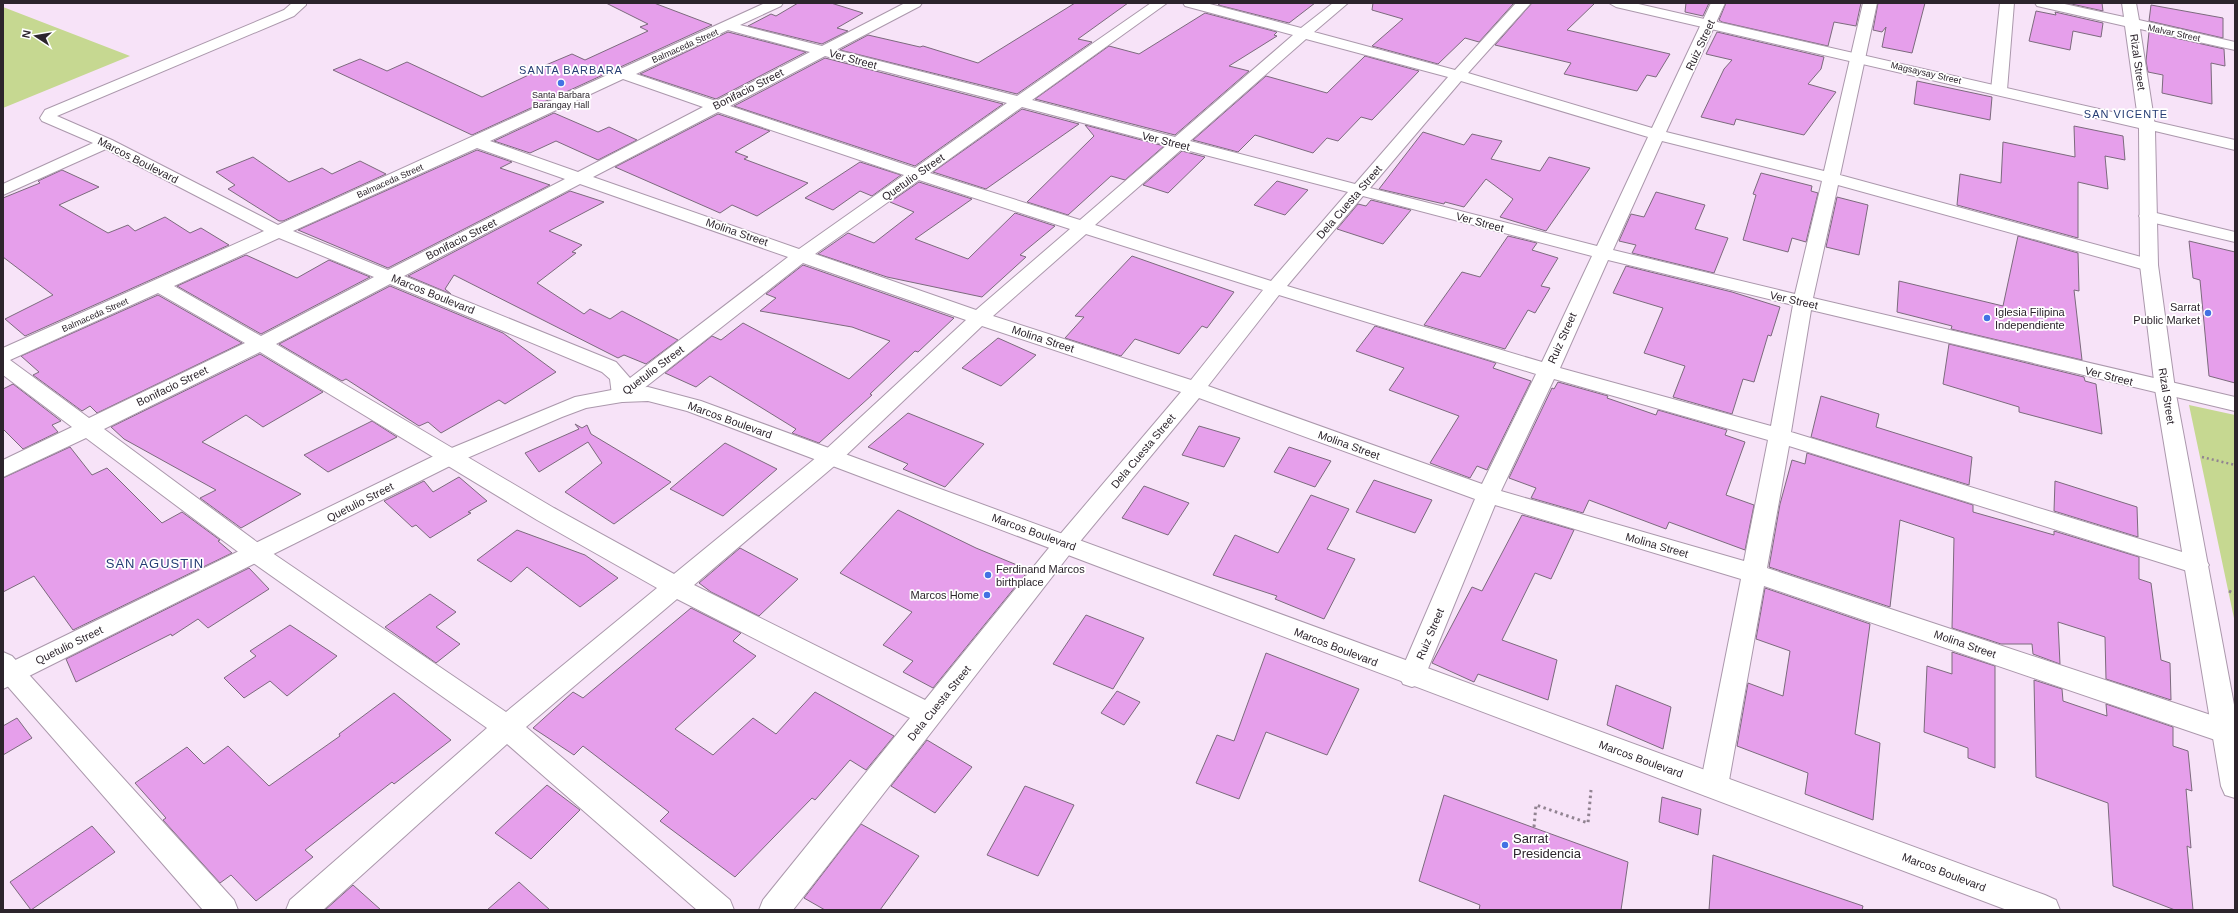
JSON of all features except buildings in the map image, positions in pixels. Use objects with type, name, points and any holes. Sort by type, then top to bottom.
[{"type":"street","name":"Marcos Boulevard","points":[[298,3],[299,5],[289,13],[57,110],[49,115],[48,118],[106,143],[277,232],[390,276],[609,366],[620,377],[622,395],[648,394],[694,406],[1065,544],[1412,676],[1714,786],[2045,910]]},
{"type":"street","name":"Balmaceda Street","points":[[3,356],[476,142],[776,3]]},
{"type":"street","name":"Bonifacio Street","points":[[3,469],[262,343],[580,179],[715,106],[915,3]]},
{"type":"street","name":"Quetulio Street","points":[[6,671],[257,554],[450,457],[576,405],[622,395],[802,254],[1160,3]]},
{"type":"street","points":[[1190,3],[1458,75],[1658,134],[1832,178],[2149,265]]},
{"type":"street","points":[[301,910],[507,727],[831,457],[979,318],[1177,143],[1304,33],[1341,3]]},
{"type":"street","name":"Dela Cuesta Street","points":[[774,910],[1065,544],[1195,389],[1276,288],[1458,75],[1524,3]]},
{"type":"street","name":"Magsaysay Street","points":[[1616,3],[1859,57],[2146,126],[2235,145]]},
{"type":"street","name":"Ruiz Street","points":[[1412,676],[1488,496],[1548,371],[1601,253],[1718,3]]},
{"type":"street","points":[[1714,786],[1780,436],[1803,302],[1870,3]]},
{"type":"street","points":[[1999,90],[2007,3]]},
{"type":"street","name":"Malvar Street","points":[[2042,3],[2235,46]]},
{"type":"street","name":"Rizal Street","points":[[2129,3],[2146,126],[2149,265],[2165,389],[2227,732],[2235,786]]},
{"type":"street","name":"Ver Street","points":[[728,26],[1019,103],[1601,253],[2165,389],[2235,404]]},
{"type":"street","points":[[622,74],[916,174],[1276,288],[1548,371],[1780,436],[2197,565]]},
{"type":"street","name":"Molina Street","points":[[476,142],[580,179],[802,254],[979,318],[1195,389],[1488,496],[1753,573],[2227,732]]},
{"type":"street","points":[[3,190],[106,143]]},
{"type":"street","points":[[2148,216],[2235,237]]},
{"type":"street","points":[[160,286],[262,343],[450,457],[675,587],[929,715]]},
{"type":"street","points":[[3,365],[257,554],[507,727],[719,910]]},
{"type":"street","points":[[6,671],[223,910]]},
{"type":"path","points":[[2177,451],[2235,465]]},
{"type":"path","points":[[1534,828],[1536,806],[1588,823],[1591,790]]},
{"type":"green space","points":[[3,7],[130,56],[3,108]]},
{"type":"green space","points":[[2189,405],[2235,415],[2235,623]]},
{"type":"place","name":"Santa Barbara Barangay Hall","points":[[561,83]]},
{"type":"place","name":"Sarrat Public Market","points":[[2208,313]]},
{"type":"place","name":"Iglesia Filipina Independiente","points":[[1987,318]]},
{"type":"place","name":"Ferdinand Marcos birthplace","points":[[988,575]]},
{"type":"place","name":"Marcos Home","points":[[987,595]]},
{"type":"place","name":"Sarrat Presidencia","points":[[1505,845]]},
{"type":"district","name":"SANTA BARBARA","points":[[571,70]]},
{"type":"district","name":"SAN VICENTE","points":[[2126,114]]},
{"type":"district","name":"SAN AGUSTIN","points":[[155,563]]}]
